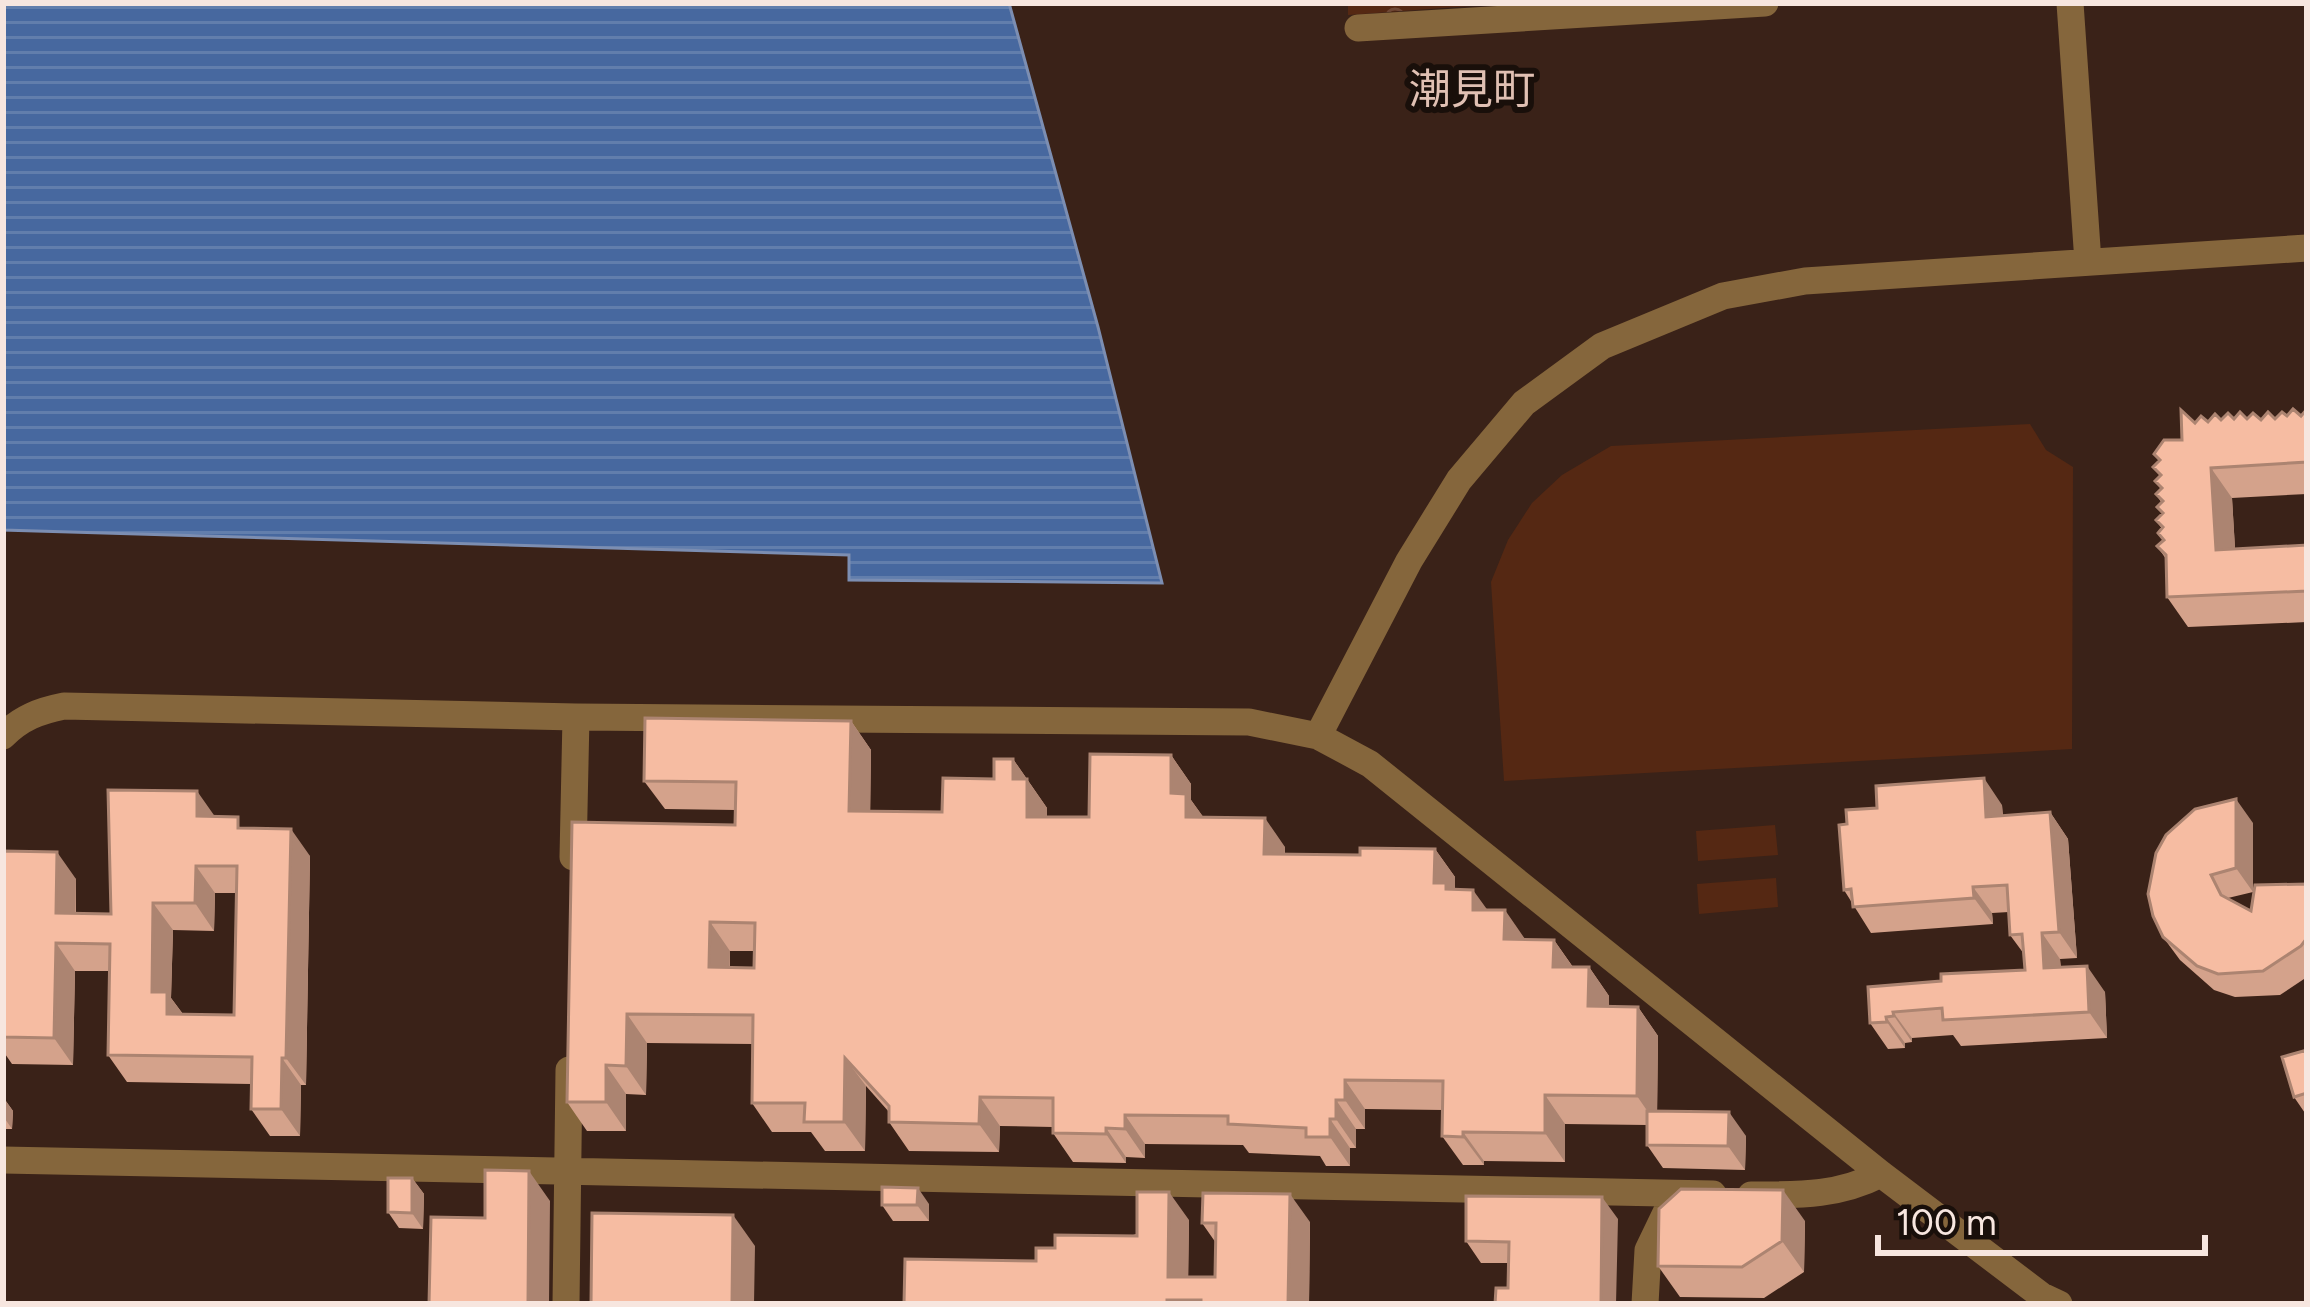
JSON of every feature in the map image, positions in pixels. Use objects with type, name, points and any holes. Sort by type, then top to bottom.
[{"type":"street","points":[[1358,28],[1765,3]]},
{"type":"street","points":[[2070,3],[2088,262]]},
{"type":"street","points":[[1318,736],[1409,561],[1459,480],[1524,404],[1602,346],[1723,296],[1805,280],[2307,248]]},
{"type":"street","points":[[3,736],[38,712],[64,706],[576,718],[1249,722],[1318,736],[1370,764],[1881,1174],[2059,1304]]},
{"type":"street","points":[[573,879],[576,718]]},
{"type":"street","points":[[566,1304],[570,1040]]},
{"type":"street","points":[[3,1160],[1675,1194],[1814,1195],[1852,1188],[1881,1174]]},
{"type":"street","points":[[1645,1304],[1648,1250],[1675,1194]]},
{"type":"green space","points":[[1348,3],[1510,3],[1348,15]]},
{"type":"green space","points":[[2030,424],[2046,450],[2073,467],[2072,749],[1504,781],[1491,582],[1508,540],[1532,503],[1562,475],[1611,446]]},
{"type":"green space","points":[[1775,825],[1778,855],[1698,861],[1696,831]]},
{"type":"green space","points":[[1776,878],[1778,907],[1699,914],[1697,884]]},
{"type":"water","points":[[3,3],[1009,3],[1162,583],[849,580],[849,555],[3,530]]},
{"type":"building","points":[[2293,409],[2301,416],[2307,409],[2307,462],[2211,468],[2216,550],[2307,545],[2307,591],[2167,597],[2166,555],[2157,546],[2164,540],[2158,533],[2163,527],[2156,520],[2163,513],[2157,507],[2163,501],[2156,494],[2162,488],[2155,481],[2161,475],[2153,467],[2160,460],[2154,454],[2164,440],[2182,440],[2181,410],[2195,423],[2201,416],[2208,422],[2215,414],[2221,420],[2228,413],[2234,419],[2240,412],[2247,419],[2253,413],[2261,420],[2268,412],[2275,419]]},
{"type":"building","points":[[645,718],[851,721],[849,811],[942,812],[943,778],[994,779],[994,759],[1013,759],[1013,779],[1027,779],[1027,817],[1089,817],[1090,754],[1171,755],[1171,793],[1186,794],[1186,817],[1265,818],[1264,854],[1360,855],[1360,848],[1435,849],[1434,883],[1446,883],[1446,889],[1473,890],[1473,910],[1505,910],[1504,939],[1554,940],[1553,967],[1589,967],[1588,1006],[1638,1007],[1637,1096],[1545,1095],[1545,1133],[1442,1136],[1443,1081],[1345,1080],[1345,1100],[1336,1100],[1330,1137],[1306,1137],[1306,1128],[1228,1124],[1228,1116],[1125,1115],[1125,1129],[1106,1128],[1106,1134],[1053,1133],[1053,1098],[980,1097],[979,1124],[889,1122],[889,1106],[845,1058],[844,1122],[804,1122],[805,1103],[752,1103],[753,1015],[627,1014],[626,1066],[606,1065],[606,1102],[567,1102],[572,822],[735,825],[736,782],[644,781]],"holes":[[[710,922],[755,923],[754,968],[709,967]]]},
{"type":"building","points":[[1984,778],[1986,817],[2050,812],[2059,932],[2042,933],[2044,968],[2087,966],[2089,1012],[1943,1020],[1942,1008],[1893,1012],[1887,1022],[1870,1023],[1868,987],[1941,981],[1941,974],[2025,970],[2022,934],[2010,935],[2007,885],[1973,887],[1974,898],[1853,907],[1851,889],[1844,890],[1839,825],[1847,824],[1846,810],[1877,808],[1876,786]]},
{"type":"building","points":[[108,790],[197,791],[197,816],[238,817],[238,828],[291,829],[281,1109],[251,1109],[252,1057],[108,1055],[110,944],[56,943],[54,1038],[3,1037],[3,851],[57,852],[56,913],[111,914]],"holes":[[[196,866],[237,866],[234,1015],[167,1014],[167,992],[152,992],[153,903],[195,903]]]},
{"type":"building","points":[[2236,799],[2236,868],[2211,875],[2221,895],[2251,911],[2255,885],[2307,884],[2307,938],[2263,971],[2218,974],[2197,966],[2163,937],[2148,894],[2156,853],[2166,835],[2195,809]]},
{"type":"building","points":[[2307,1050],[2307,1093],[2294,1097],[2282,1057]]},
{"type":"building","points":[[1647,1111],[1729,1112],[1728,1146],[1647,1145]]},
{"type":"building","points":[[485,1170],[529,1171],[528,1304],[429,1304],[431,1217],[485,1218]]},
{"type":"building","points":[[388,1178],[412,1178],[412,1213],[388,1212]]},
{"type":"building","points":[[882,1187],[918,1188],[917,1205],[882,1205]]},
{"type":"building","points":[[1681,1189],[1783,1190],[1782,1241],[1742,1267],[1658,1266],[1659,1209]]},
{"type":"building","points":[[1137,1192],[1169,1192],[1168,1277],[1215,1277],[1216,1223],[1202,1223],[1203,1193],[1290,1194],[1288,1304],[1167,1300],[1167,1304],[904,1304],[905,1259],[1036,1261],[1036,1248],[1055,1248],[1055,1235],[1137,1236]]},
{"type":"building","points":[[1466,1196],[1602,1197],[1601,1304],[1495,1304],[1496,1288],[1508,1288],[1509,1242],[1466,1241]]},
{"type":"building","points":[[592,1213],[733,1215],[732,1304],[591,1304]]},
{"type":"district","name":"潮見町","points":[[1472,89]]}]
